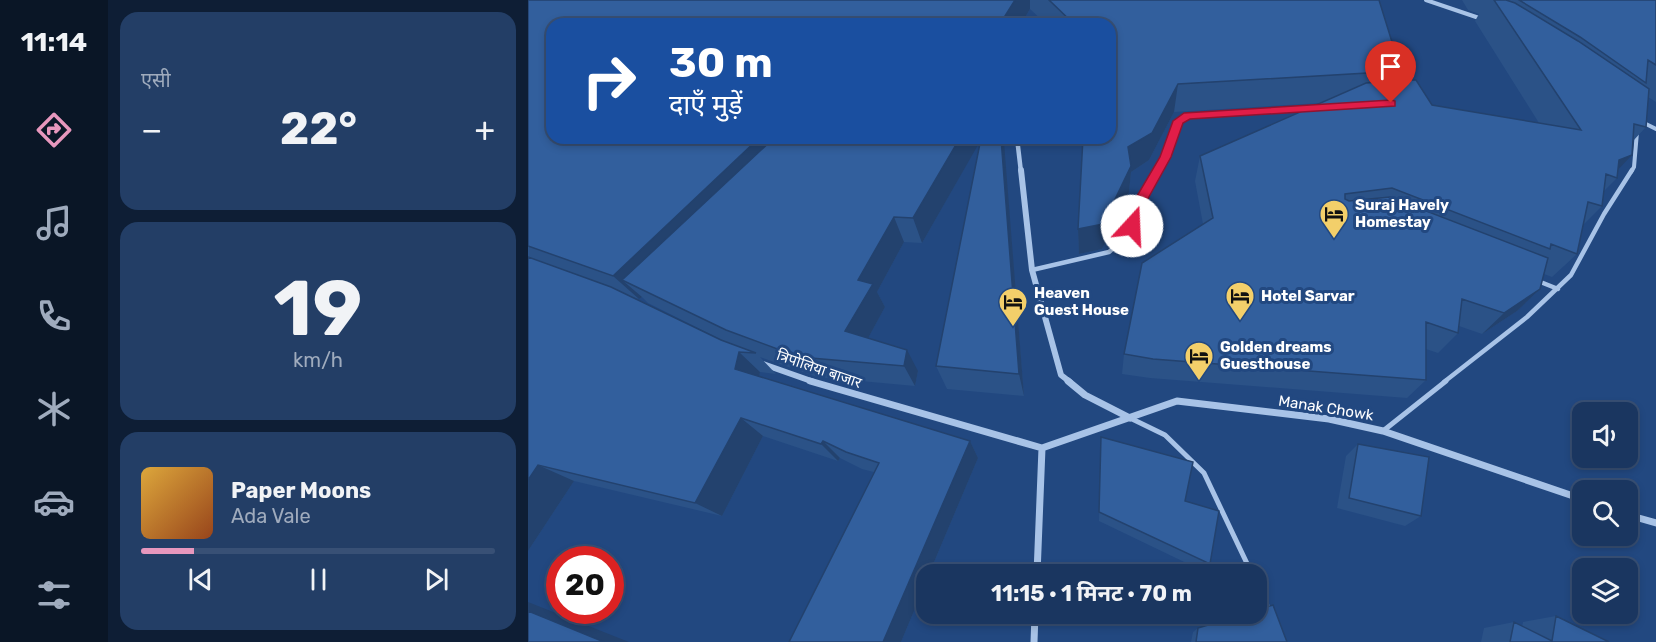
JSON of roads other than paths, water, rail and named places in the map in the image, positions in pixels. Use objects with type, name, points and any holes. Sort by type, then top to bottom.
[{"type":"street","points":[[1018,144],[1032,270],[1061,375],[1085,395],[1130,418]]},
{"type":"street","name":"त्रिपोलिया बाजार","points":[[757,362],[835,390],[1042,448]]},
{"type":"street","name":"Manak Chowk","points":[[1130,418],[1178,400],[1329,419],[1383,431],[1572,496]]},
{"type":"street","points":[[1037,564],[1042,448],[1130,418]]},
{"type":"street","points":[[1638,518],[1656,522]]},
{"type":"street","points":[[1034,642],[1035,624]]},
{"type":"lane","points":[[1426,0],[1491,22]]},
{"type":"lane","points":[[1032,270],[1109,252],[1128,236],[1134,213],[1165,157],[1179,121],[1188,116],[1313,109]]},
{"type":"lane","points":[[1383,431],[1527,317],[1571,275],[1604,214],[1634,167],[1638,120],[1656,129]]},
{"type":"lane","points":[[1527,276],[1558,289]]},
{"type":"lane","points":[[1130,418],[1165,435],[1204,473],[1247,564]]},
{"type":"lane","points":[[1267,607],[1270,614]]},
{"type":"place","name":"Suraj Havely Homestay","points":[[1334,240]]},
{"type":"place","name":"Hotel Sarvar","points":[[1240,322]]},
{"type":"place","name":"Heaven Guest House","points":[[1013,328]]},
{"type":"place","name":"Golden dreams Guesthouse","points":[[1199,382]]}]
